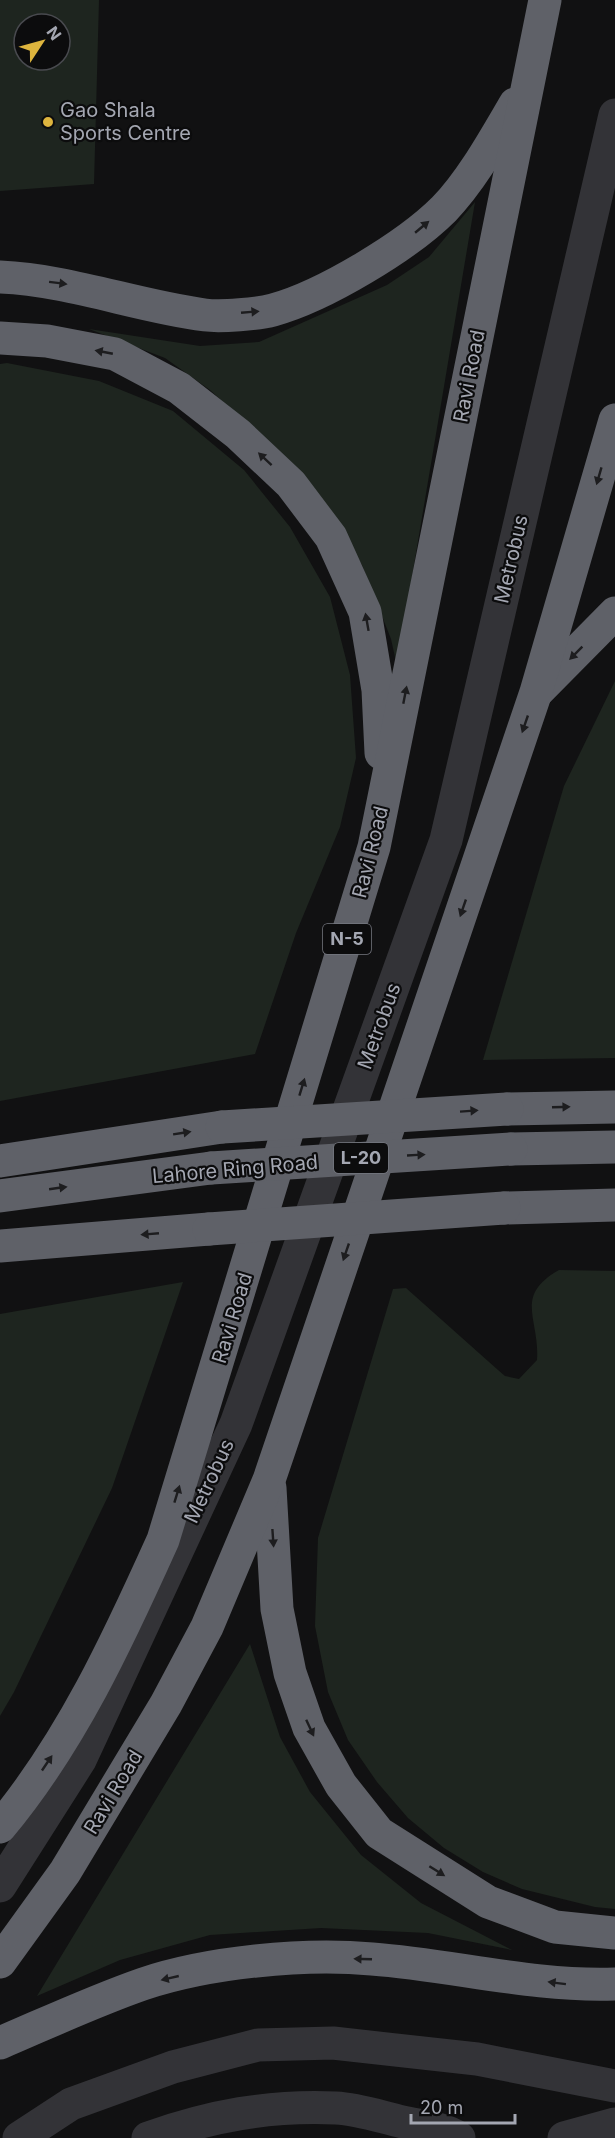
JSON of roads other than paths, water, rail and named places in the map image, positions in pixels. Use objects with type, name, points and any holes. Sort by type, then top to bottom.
[{"type":"highway","name":"Ravi Road","points":[[6,1817],[82,1705],[121,1634],[163,1540],[375,847],[545,0]]},
{"type":"highway","points":[[0,277],[66,284],[207,315],[273,310],[341,281],[406,241],[445,208],[489,147],[528,81]]},
{"type":"highway","points":[[0,338],[47,341],[115,354],[179,388],[238,434],[291,484],[325,528],[365,612],[378,690],[381,763],[375,847]]},
{"type":"highway","name":"Ravi Road","points":[[0,1962],[65,1872],[166,1704],[207,1627],[269,1480],[536,692],[615,420]]},
{"type":"highway","points":[[536,692],[615,613]]},
{"type":"highway","points":[[0,1161],[222,1127],[507,1109],[615,1107]]},
{"type":"highway","points":[[0,1137],[51,1132],[144,1139]]},
{"type":"highway","name":"Lahore Ring Road","points":[[0,1196],[211,1168],[511,1149],[615,1147]]},
{"type":"highway","points":[[0,1246],[504,1208],[615,1205]]},
{"type":"highway","points":[[568,1207],[615,1221]]},
{"type":"highway","points":[[269,1480],[277,1609],[290,1673],[309,1728],[341,1785],[379,1833],[488,1902],[555,1927],[615,1933]]},
{"type":"highway","points":[[0,2043],[144,1984],[203,1970],[289,1958],[371,1959],[579,1986],[615,1984]]},
{"type":"lane","name":"Metrobus","points":[[0,1886],[80,1760],[236,1424],[446,840],[615,115]]},
{"type":"lane","points":[[19,2138],[71,2104],[173,2067],[258,2045],[333,2043],[477,2059],[615,2086]]},
{"type":"lane","points":[[148,2138],[189,2123],[231,2113],[338,2108],[432,2128],[459,2138]]},
{"type":"lane","points":[[564,2138],[615,2124]]},
{"type":"place","name":"Gao Shala Sports Centre","points":[[48,122]]}]
